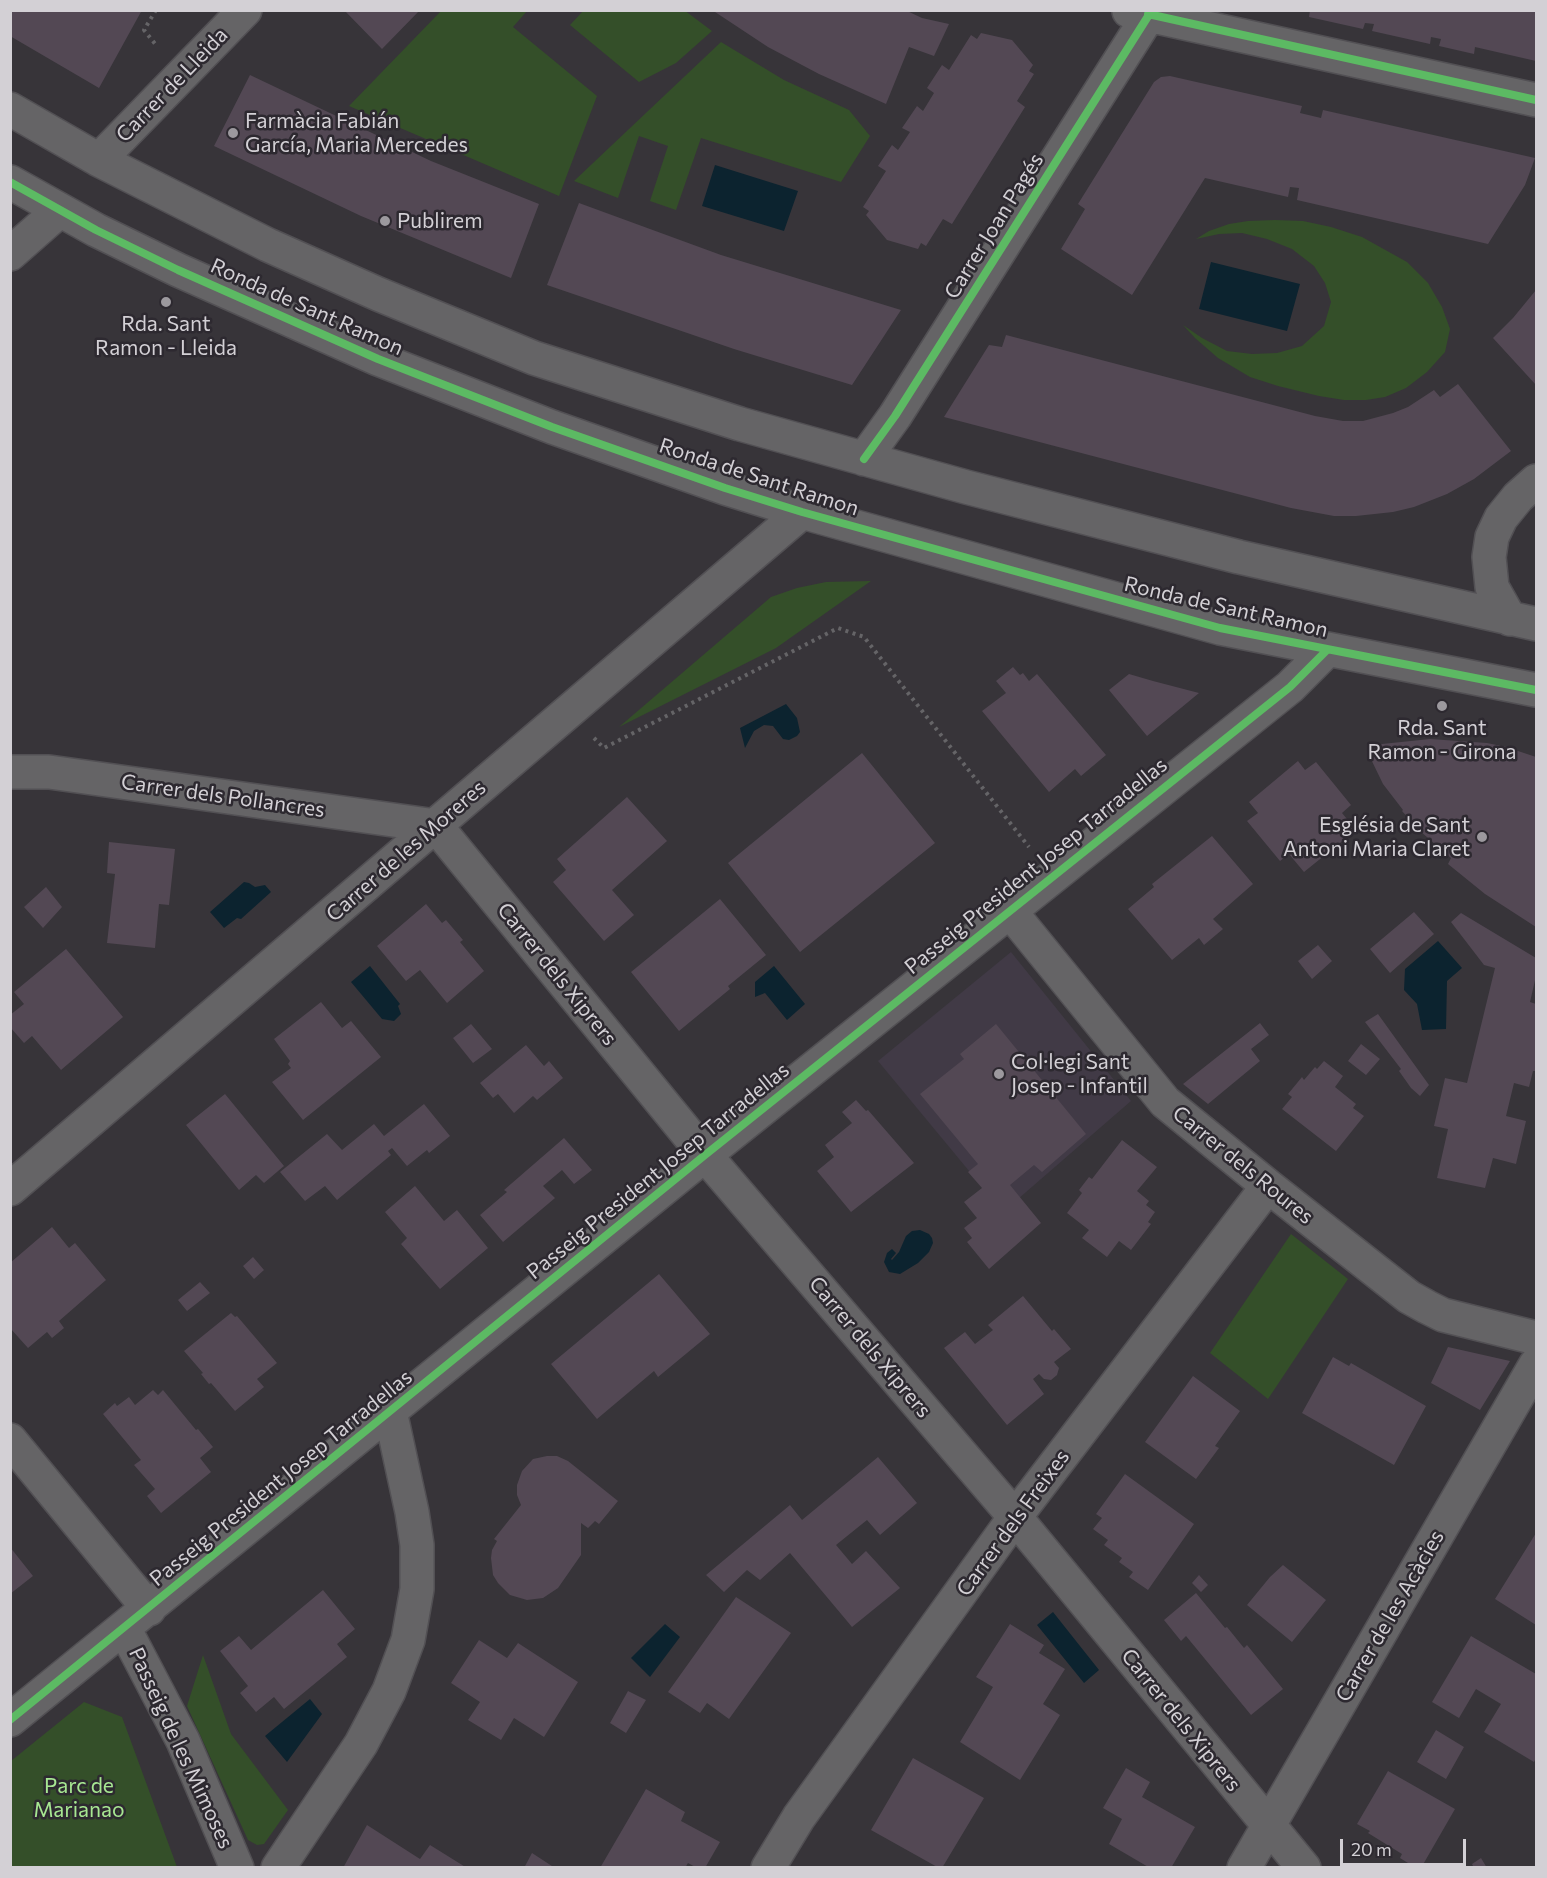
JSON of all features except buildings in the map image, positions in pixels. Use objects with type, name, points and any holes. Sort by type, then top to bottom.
[{"type":"street","name":"Carrer de Lleida","points":[[99,160],[245,10]]},
{"type":"street","points":[[1143,12],[1536,100]]},
{"type":"street","name":"Carrer Joan Pagés","points":[[864,459],[895,416],[1143,12]]},
{"type":"street","name":"Ronda de Sant Ramon","points":[[10,109],[99,160],[268,245],[388,298],[534,358],[728,420],[864,459],[1239,557],[1523,622]]},
{"type":"street","name":"Ronda de Sant Ramon","points":[[10,182],[178,270],[378,359],[563,431],[725,488],[802,512],[1220,628],[1536,690]]},
{"type":"street","points":[[10,254],[60,210]]},
{"type":"street","points":[[1523,622],[1492,587],[1489,557],[1492,537],[1501,518],[1518,497],[1536,481]]},
{"type":"street","name":"Carrer de les Moreres","points":[[10,1189],[802,512]]},
{"type":"street","name":"Passeig President Josep Tarradellas","points":[[10,1720],[705,1155],[1290,687],[1327,650]]},
{"type":"street","name":"Carrer dels Pollancres","points":[[10,772],[49,772],[436,826]]},
{"type":"street","name":"Carrer dels Xiprers","points":[[436,826],[705,1155],[1015,1517],[1304,1868]]},
{"type":"street","name":"Carrer dels Roures","points":[[1009,910],[1165,1102],[1268,1186],[1409,1297],[1443,1315],[1536,1338]]},
{"type":"street","name":"Carrer dels Freixes","points":[[768,1868],[799,1817],[1015,1517],[1268,1186]]},
{"type":"street","name":"Carrer de les Acàcies","points":[[1244,1868],[1536,1364]]},
{"type":"street","points":[[278,1868],[361,1744],[389,1690],[408,1640],[417,1589],[417,1545],[390,1411]]},
{"type":"street","name":"Passeig de les Mimoses","points":[[10,1440],[137,1619],[183,1741],[237,1868]]},
{"type":"path","points":[[156,10],[144,30],[156,45]]},
{"type":"path","points":[[592,736],[604,748],[838,628],[864,637],[1051,876]]},
{"type":"shaded area","name":"Col·legi Sant Josep - Infantil","points":[[1011,952],[1131,1101],[1003,1212],[878,1061]]},
{"type":"green space","points":[[684,10],[712,31],[676,63],[639,82],[570,25],[583,11]]},
{"type":"green space","points":[[441,11],[527,11],[513,27],[597,96],[559,196],[349,106]]},
{"type":"green space","points":[[721,42],[784,80],[849,110],[870,136],[841,182],[701,138],[676,210],[650,201],[668,146],[639,136],[618,198],[574,181]]},
{"type":"green space","points":[[1275,220],[1303,221],[1331,227],[1362,237],[1407,262],[1428,283],[1442,307],[1450,329],[1445,352],[1427,372],[1406,388],[1385,397],[1366,400],[1344,400],[1278,386],[1250,377],[1218,358],[1183,325],[1227,351],[1252,354],[1277,353],[1302,346],[1324,326],[1331,302],[1325,283],[1314,266],[1292,249],[1267,239],[1242,233],[1219,234],[1196,239],[1209,231],[1229,224]]},
{"type":"green space","points":[[871,581],[776,648],[619,727],[771,597],[797,588],[826,582]]},
{"type":"green space","points":[[1291,1234],[1348,1279],[1268,1399],[1210,1353]]},
{"type":"green space","points":[[203,1655],[231,1734],[288,1810],[264,1844],[257,1845],[248,1840],[187,1706]]},
{"type":"green space","name":"Parc de Marianao","points":[[84,1702],[122,1717],[177,1867],[11,1867],[11,1761]]},
{"type":"water","points":[[715,165],[798,191],[784,231],[702,206]]},
{"type":"water","points":[[1211,262],[1300,284],[1287,331],[1199,309]]},
{"type":"water","points":[[786,704],[797,718],[800,732],[797,736],[789,740],[783,739],[773,726],[764,725],[754,731],[745,748],[740,728]]},
{"type":"water","points":[[244,882],[255,887],[265,885],[271,892],[241,919],[237,918],[224,928],[210,912]]},
{"type":"water","points":[[1438,941],[1462,968],[1447,981],[1446,1029],[1422,1030],[1417,1004],[1404,990],[1405,969]]},
{"type":"water","points":[[370,966],[400,1004],[398,1006],[401,1014],[394,1021],[382,1019],[351,982]]},
{"type":"water","points":[[774,966],[805,1004],[787,1020],[765,993],[755,997],[755,982]]},
{"type":"water","points":[[920,1230],[932,1238],[933,1243],[929,1252],[918,1263],[900,1274],[889,1272],[884,1262],[887,1253],[892,1249],[896,1253],[892,1260],[899,1252],[906,1236],[912,1231]]},
{"type":"water","points":[[1053,1612],[1099,1670],[1084,1683],[1037,1625]]},
{"type":"water","points":[[665,1624],[680,1637],[650,1677],[631,1658]]},
{"type":"water","points":[[310,1699],[322,1714],[287,1762],[265,1736]]},
{"type":"cycle path","points":[[864,459],[895,416],[1152,10]]},
{"type":"cycle path","points":[[1148,14],[1536,100]]},
{"type":"cycle path","points":[[10,182],[96,230],[178,270],[378,359],[552,427],[725,488],[802,512],[1220,628],[1536,690]]},
{"type":"cycle path","points":[[10,1720],[705,1155],[1290,687],[1327,650]]},
{"type":"place","name":"Farmàcia Fabián García, Maria Mercedes","points":[[233,133]]},
{"type":"place","name":"Publirem","points":[[385,221]]},
{"type":"place","name":"Rda. Sant Ramon - Lleida","points":[[166,302]]},
{"type":"place","name":"Rda. Sant Ramon - Girona","points":[[1442,706]]},
{"type":"place","name":"Església de Sant Antoni Maria Claret","points":[[1482,837]]},
{"type":"place","name":"Col·legi Sant Josep - Infantil","points":[[999,1074]]}]
